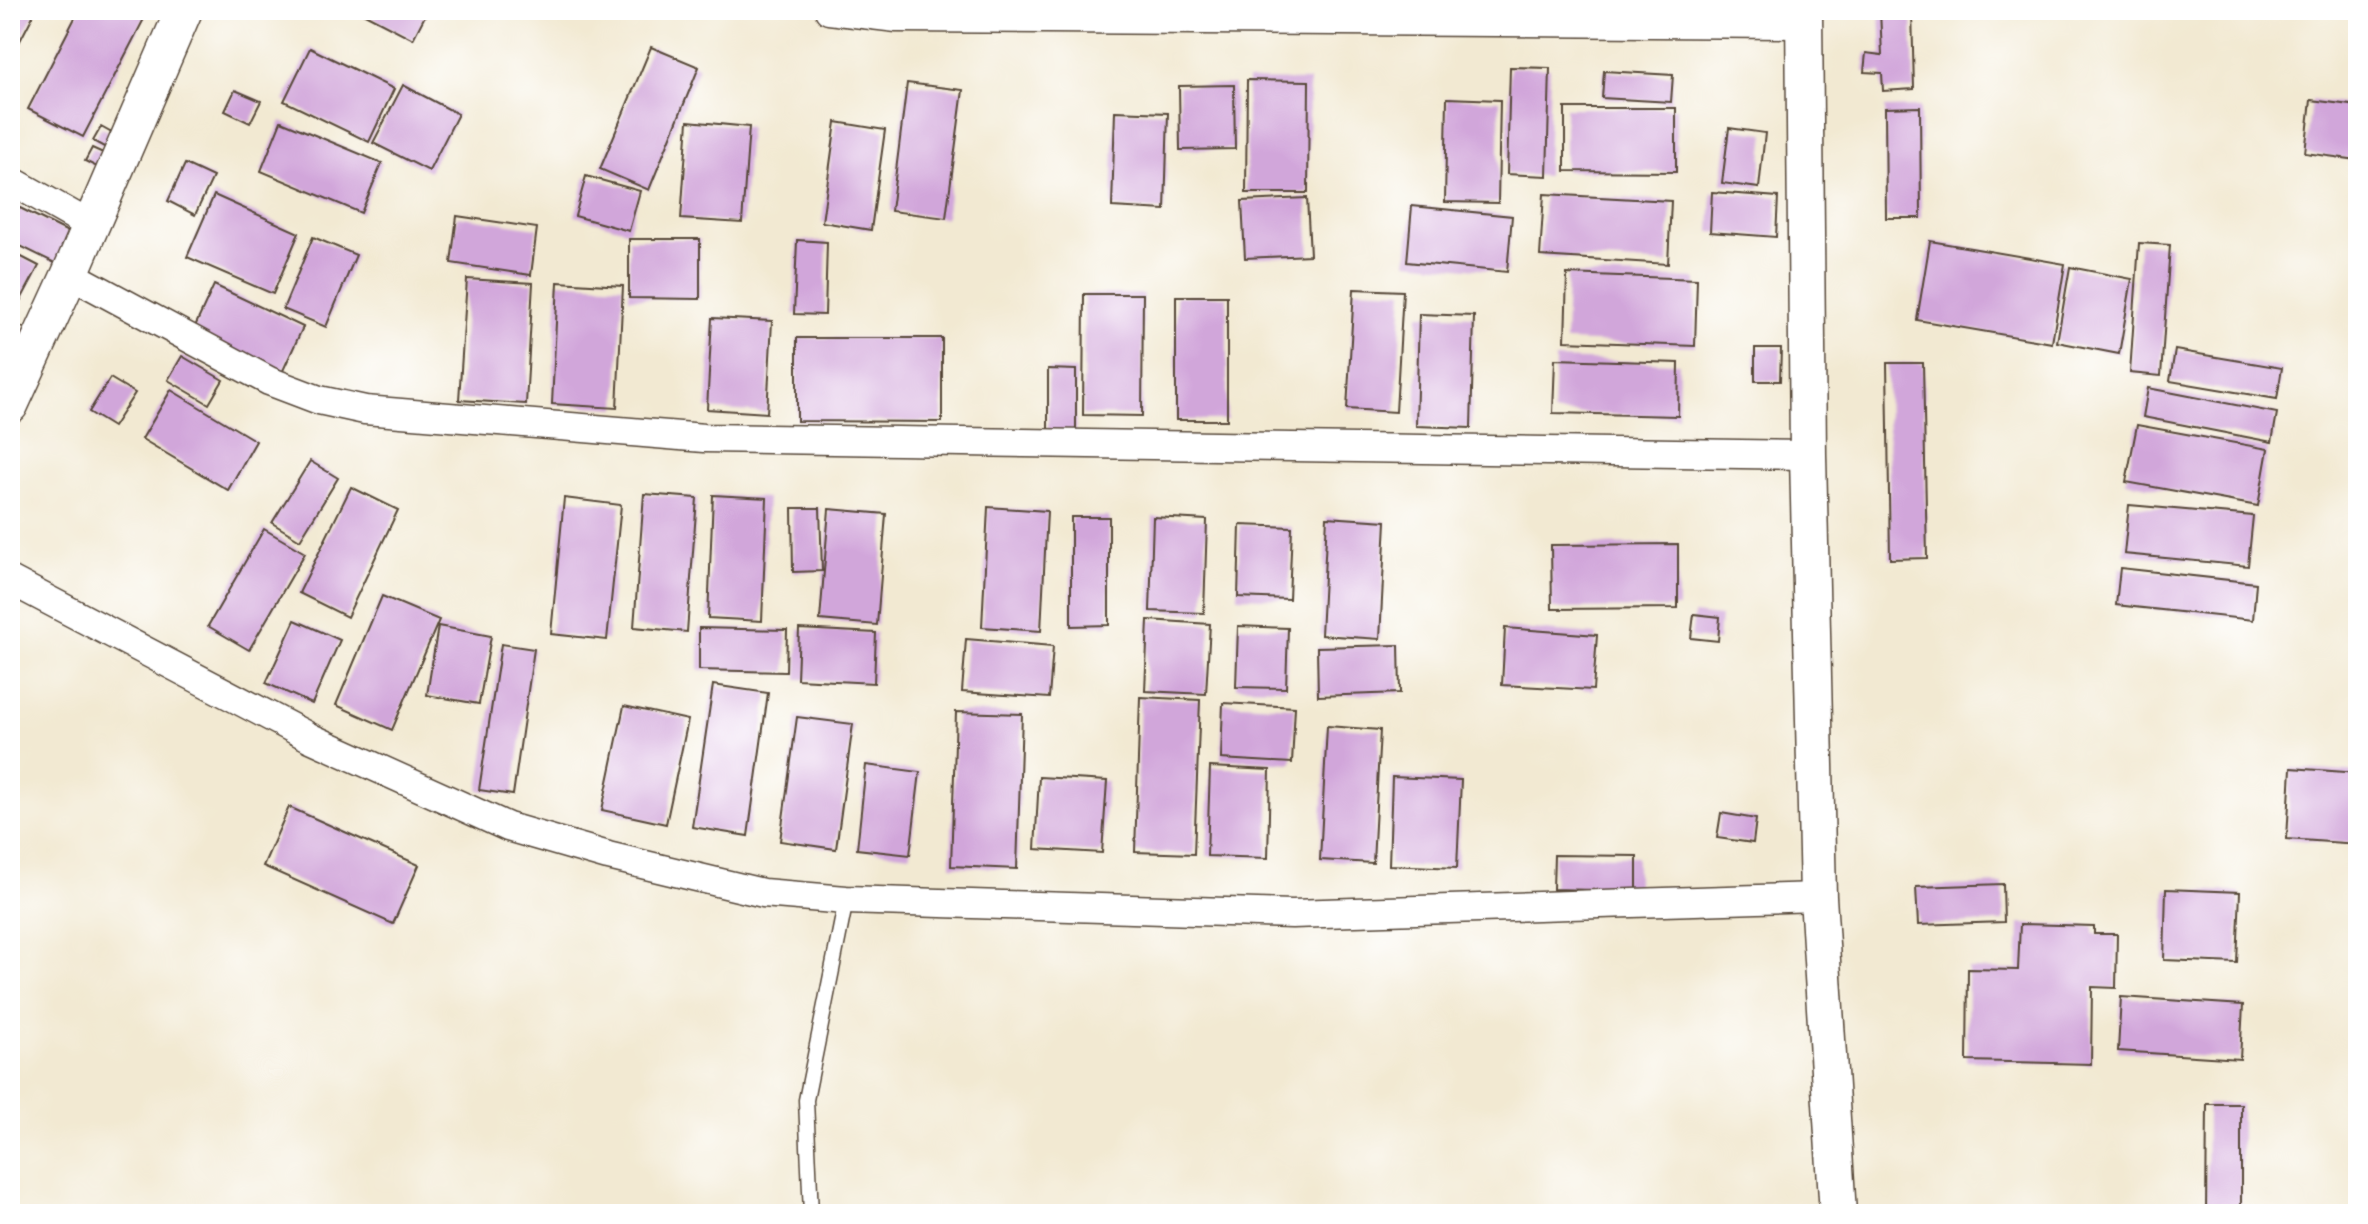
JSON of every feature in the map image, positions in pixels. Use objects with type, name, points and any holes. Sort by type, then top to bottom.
[{"type":"street","points":[[10,405],[184,10]]},
{"type":"street","points":[[829,10],[897,18],[1804,17],[1808,455],[1818,897],[1838,1214]]},
{"type":"street","points":[[10,180],[90,225]]},
{"type":"street","points":[[70,274],[269,381],[319,400],[365,410],[704,438],[1808,455]]},
{"type":"street","points":[[10,580],[311,738],[508,827],[608,856],[763,893],[846,900],[1292,914],[1818,897]]},
{"type":"lane","points":[[811,1214],[806,1100],[846,900]]},
{"type":"building","points":[[10,10],[36,10],[10,60]]},
{"type":"building","points":[[79,10],[131,10],[145,17],[83,137],[28,109]]},
{"type":"building","points":[[357,10],[428,10],[413,39]]},
{"type":"building","points":[[1880,10],[1912,10],[1914,89],[1883,91],[1882,73],[1864,72],[1866,53],[1882,55]]},
{"type":"building","points":[[651,47],[699,67],[649,190],[600,169]]},
{"type":"building","points":[[310,48],[394,89],[369,142],[284,101]]},
{"type":"building","points":[[1510,67],[1550,68],[1547,176],[1507,174]]},
{"type":"building","points":[[1604,71],[1673,75],[1671,102],[1602,98]]},
{"type":"building","points":[[1247,80],[1309,81],[1308,193],[1246,193]]},
{"type":"building","points":[[907,83],[963,90],[946,218],[891,211]]},
{"type":"building","points":[[403,85],[458,114],[429,171],[373,143]]},
{"type":"building","points":[[1234,85],[1235,149],[1180,150],[1179,86]]},
{"type":"building","points":[[235,90],[261,101],[250,123],[225,111]]},
{"type":"building","points":[[1447,98],[1500,100],[1498,203],[1445,202]]},
{"type":"building","points":[[2311,100],[2358,106],[2358,160],[2305,153]]},
{"type":"building","points":[[1920,107],[1921,218],[1886,218],[1885,108]]},
{"type":"building","points":[[1565,108],[1676,108],[1676,172],[1565,171]]},
{"type":"building","points":[[1115,111],[1168,113],[1165,210],[1112,207]]},
{"type":"building","points":[[281,121],[382,163],[361,213],[261,171]]},
{"type":"building","points":[[688,121],[749,127],[742,223],[681,219]]},
{"type":"building","points":[[836,122],[885,130],[871,230],[822,222]]},
{"type":"building","points":[[101,127],[124,140],[117,154],[93,141]]},
{"type":"building","points":[[1729,128],[1765,133],[1759,188],[1722,183]]},
{"type":"building","points":[[92,148],[112,157],[105,171],[85,161]]},
{"type":"building","points":[[185,164],[213,177],[195,215],[168,201]]},
{"type":"building","points":[[586,176],[640,191],[629,231],[575,216]]},
{"type":"building","points":[[1712,192],[1778,197],[1776,237],[1710,232]]},
{"type":"building","points":[[1544,194],[1671,201],[1668,264],[1540,256]]},
{"type":"building","points":[[214,195],[299,233],[273,294],[187,257]]},
{"type":"building","points":[[1307,198],[1310,255],[1245,258],[1242,201]]},
{"type":"building","points":[[10,203],[80,238],[65,268],[10,241]]},
{"type":"building","points":[[1412,206],[1512,216],[1507,272],[1407,262]]},
{"type":"building","points":[[457,216],[537,228],[531,275],[451,263]]},
{"type":"building","points":[[313,237],[356,255],[326,327],[283,309]]},
{"type":"building","points":[[629,239],[700,239],[700,299],[629,298]]},
{"type":"building","points":[[797,240],[827,242],[825,315],[794,314]]},
{"type":"building","points":[[1930,241],[2065,264],[2052,343],[1917,320]]},
{"type":"building","points":[[2139,243],[2170,245],[2161,376],[2130,373]]},
{"type":"building","points":[[10,251],[39,266],[14,313],[10,311]]},
{"type":"building","points":[[2070,267],[2132,279],[2119,354],[2057,342]]},
{"type":"building","points":[[1567,274],[1697,279],[1695,346],[1565,341]]},
{"type":"building","points":[[467,279],[533,283],[526,404],[459,400]]},
{"type":"building","points":[[558,282],[623,286],[617,408],[552,404]]},
{"type":"building","points":[[214,285],[303,327],[281,375],[192,333]]},
{"type":"building","points":[[1354,289],[1403,291],[1396,412],[1347,409]]},
{"type":"building","points":[[1084,294],[1143,294],[1142,416],[1083,415]]},
{"type":"building","points":[[1176,296],[1227,296],[1227,420],[1176,420]]},
{"type":"building","points":[[1419,314],[1474,316],[1471,428],[1416,426]]},
{"type":"building","points":[[712,318],[772,321],[767,413],[707,409]]},
{"type":"building","points":[[10,321],[32,332],[26,346],[10,338]]},
{"type":"building","points":[[797,338],[942,338],[942,422],[797,421]]},
{"type":"building","points":[[1755,348],[1781,348],[1780,381],[1755,381]]},
{"type":"building","points":[[2175,350],[2282,368],[2277,399],[2170,381]]},
{"type":"building","points":[[182,356],[223,380],[209,404],[168,380]]},
{"type":"building","points":[[1555,359],[1679,363],[1678,416],[1553,413]]},
{"type":"building","points":[[1887,363],[1923,363],[1927,558],[1890,559]]},
{"type":"building","points":[[1048,369],[1076,370],[1076,434],[1048,433]]},
{"type":"building","points":[[110,378],[135,393],[113,427],[89,412]]},
{"type":"building","points":[[2148,388],[2277,413],[2272,442],[2143,417]]},
{"type":"building","points":[[171,390],[256,441],[228,490],[142,439]]},
{"type":"building","points":[[2137,425],[2268,449],[2258,506],[2126,482]]},
{"type":"building","points":[[310,461],[338,478],[300,540],[272,523]]},
{"type":"building","points":[[351,487],[398,510],[347,617],[299,593]]},
{"type":"building","points":[[644,494],[697,498],[687,632],[634,627]]},
{"type":"building","points":[[713,495],[767,498],[762,621],[708,618]]},
{"type":"building","points":[[564,498],[621,505],[607,640],[551,634]]},
{"type":"building","points":[[2129,505],[2253,516],[2248,566],[2124,554]]},
{"type":"building","points":[[988,507],[1047,511],[1041,631],[982,627]]},
{"type":"building","points":[[792,508],[820,508],[822,571],[793,572]]},
{"type":"building","points":[[829,509],[886,514],[877,625],[820,620]]},
{"type":"building","points":[[1071,517],[1109,517],[1109,625],[1071,626]]},
{"type":"building","points":[[1153,517],[1207,520],[1204,613],[1150,611]]},
{"type":"building","points":[[1327,517],[1386,521],[1380,639],[1321,635]]},
{"type":"building","points":[[1240,525],[1292,527],[1289,599],[1238,597]]},
{"type":"building","points":[[264,529],[305,553],[249,650],[208,626]]},
{"type":"building","points":[[1678,544],[1678,608],[1552,609],[1551,545]]},
{"type":"building","points":[[2120,568],[2256,583],[2253,620],[2116,605]]},
{"type":"building","points":[[382,596],[439,620],[392,730],[336,705]]},
{"type":"building","points":[[1694,614],[1720,617],[1718,641],[1691,638]]},
{"type":"building","points":[[295,620],[340,640],[312,704],[266,683]]},
{"type":"building","points":[[1148,620],[1210,624],[1206,694],[1145,691]]},
{"type":"building","points":[[438,626],[491,636],[479,704],[427,695]]},
{"type":"building","points":[[1238,626],[1288,628],[1286,688],[1236,687]]},
{"type":"building","points":[[699,628],[787,630],[786,672],[699,670]]},
{"type":"building","points":[[1505,628],[1597,635],[1593,690],[1502,685]]},
{"type":"building","points":[[799,629],[876,633],[874,683],[797,679]]},
{"type":"building","points":[[966,639],[1053,646],[1049,698],[962,692]]},
{"type":"building","points":[[501,644],[534,649],[513,795],[479,790]]},
{"type":"building","points":[[1399,645],[1400,693],[1318,696],[1317,647]]},
{"type":"building","points":[[713,685],[768,693],[748,836],[692,827]]},
{"type":"building","points":[[1140,697],[1200,700],[1194,854],[1135,852]]},
{"type":"building","points":[[1223,703],[1295,707],[1292,763],[1221,759]]},
{"type":"building","points":[[624,706],[688,720],[666,824],[602,810]]},
{"type":"building","points":[[956,712],[1022,714],[1017,869],[951,866]]},
{"type":"building","points":[[797,717],[853,724],[836,849],[780,841]]},
{"type":"building","points":[[1327,726],[1380,730],[1373,863],[1320,860]]},
{"type":"building","points":[[866,765],[920,772],[910,855],[857,849]]},
{"type":"building","points":[[1210,767],[1270,770],[1268,858],[1207,856]]},
{"type":"building","points":[[2291,768],[2358,773],[2358,844],[2287,839]]},
{"type":"building","points":[[1039,777],[1107,781],[1102,853],[1035,849]]},
{"type":"building","points":[[1392,777],[1461,780],[1457,868],[1389,865]]},
{"type":"building","points":[[289,807],[419,865],[393,924],[263,866]]},
{"type":"building","points":[[1721,813],[1756,819],[1753,843],[1717,838]]},
{"type":"building","points":[[1554,855],[1637,856],[1637,891],[1553,889]]},
{"type":"building","points":[[2003,884],[2004,922],[1918,925],[1916,887]]},
{"type":"building","points":[[2166,889],[2240,892],[2237,963],[2164,960]]},
{"type":"building","points":[[2020,924],[2094,926],[2094,934],[2117,934],[2116,988],[2092,987],[2091,1064],[1967,1061],[1968,969],[2018,970]]},
{"type":"building","points":[[2121,997],[2243,1005],[2240,1059],[2118,1051]]},
{"type":"building","points":[[2207,1104],[2241,1104],[2241,1214],[2206,1214]]}]
